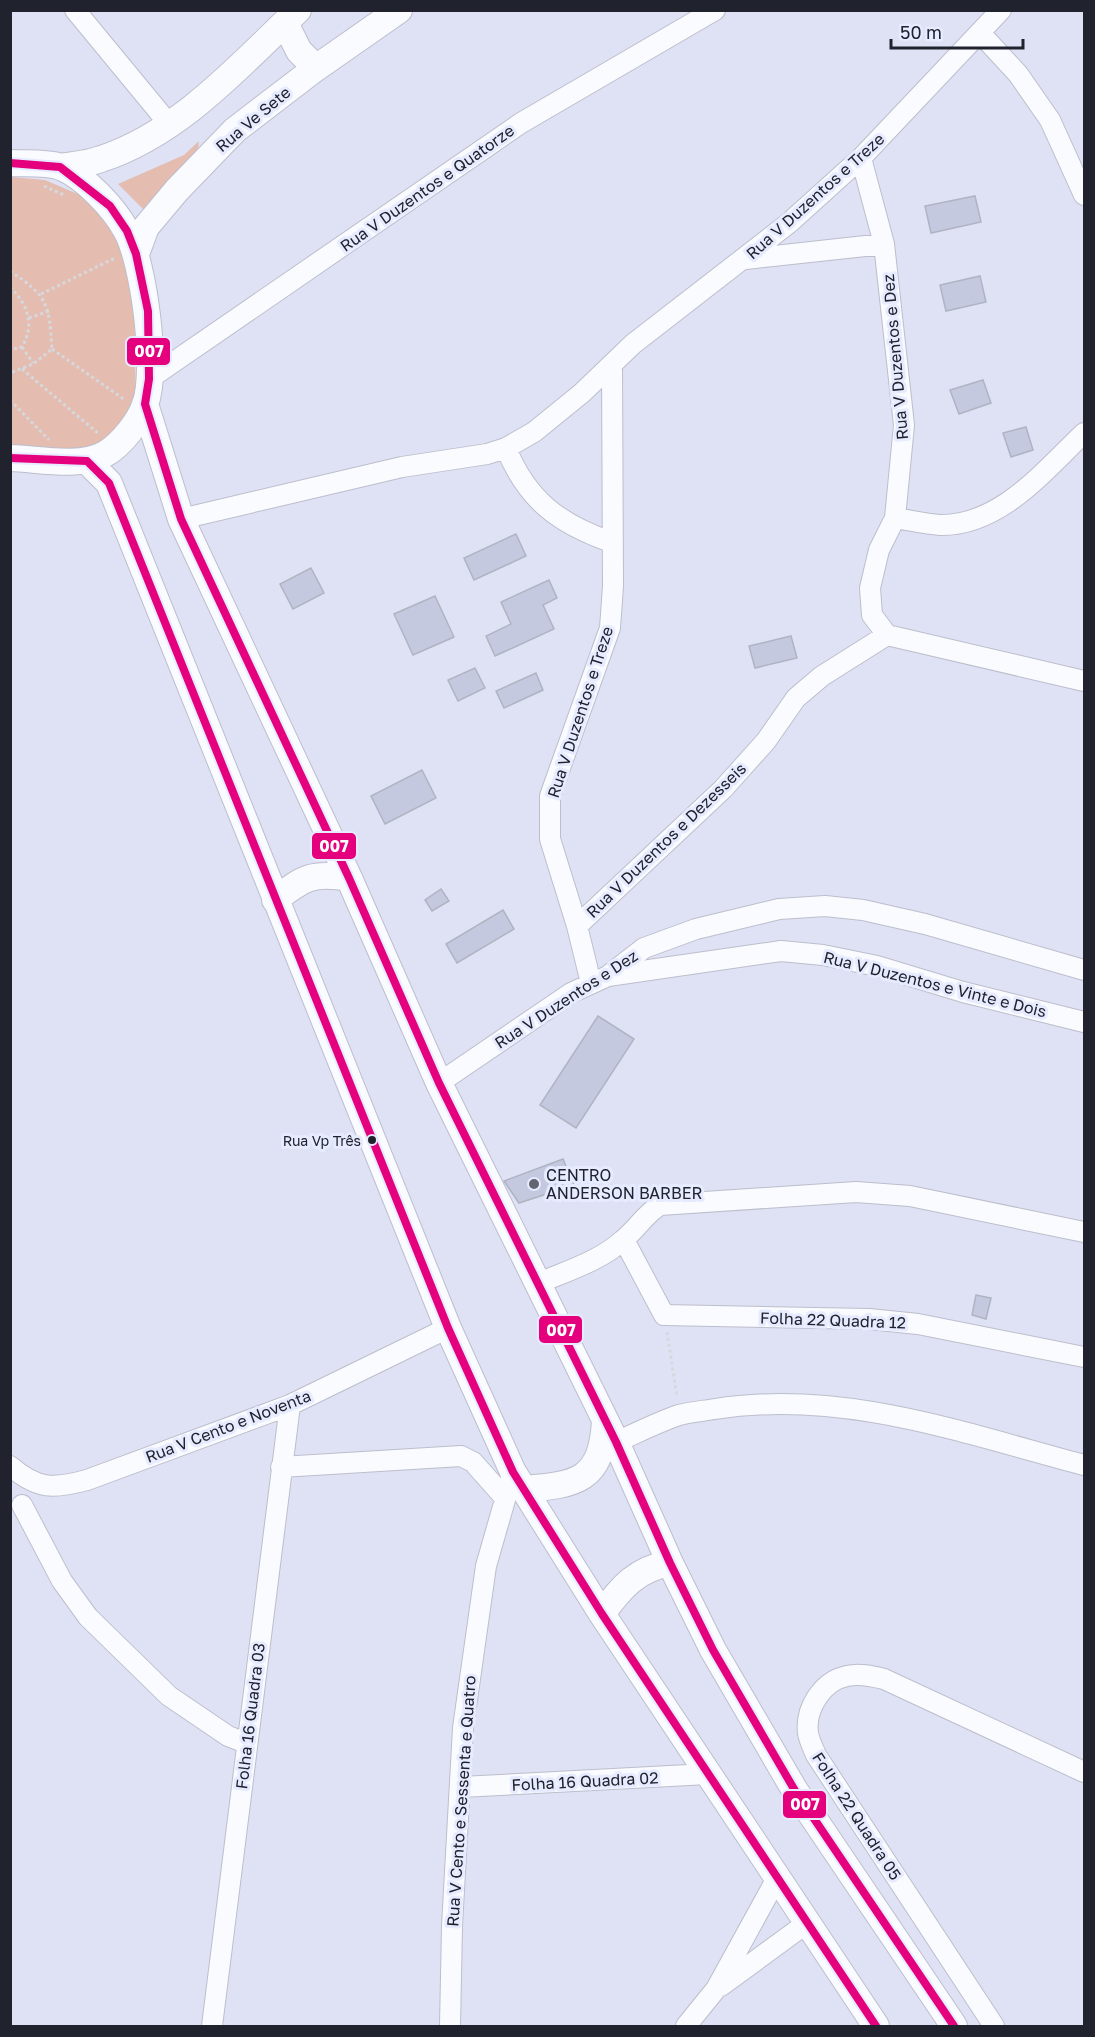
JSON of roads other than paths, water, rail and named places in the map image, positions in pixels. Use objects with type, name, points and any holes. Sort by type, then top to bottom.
[{"type":"main road","name":"Rua Ve Sete","points":[[129,254],[146,227],[177,190],[235,130],[316,68],[399,10]]},
{"type":"main road","points":[[10,163],[60,167],[99,160],[132,147],[169,124],[228,78],[291,16]]},
{"type":"main road","points":[[291,16],[299,51],[316,68]]},
{"type":"main road","points":[[10,458],[87,461],[107,453],[129,432],[143,397],[148,311],[129,254],[126,231],[110,206],[89,187],[60,167]]},
{"type":"main road","points":[[143,397],[181,519],[350,878],[439,1083],[539,1283],[670,1563],[714,1650],[794,1789],[954,2026]]},
{"type":"main road","points":[[87,461],[109,483],[275,900],[514,1486],[602,1614],[876,2026]]},
{"type":"main road","points":[[275,900],[303,878],[316,875],[350,878]]},
{"type":"main road","points":[[514,1486],[560,1486],[578,1482],[599,1459],[610,1431]]},
{"type":"main road","points":[[602,1614],[619,1590],[635,1576],[655,1566],[670,1563]]},
{"type":"street","points":[[75,10],[169,124]]},
{"type":"street","name":"Rua V Duzentos e Quatorze","points":[[143,397],[520,123],[715,10]]},
{"type":"street","name":"Rua V Duzentos e Treze","points":[[181,519],[402,467],[487,454],[506,448],[534,432],[582,393],[656,326],[746,259],[861,158],[981,34],[1001,10]]},
{"type":"street","points":[[981,34],[1018,74],[1050,120],[1084,195]]},
{"type":"street","name":"Rua V Duzentos e Dez","points":[[861,158],[884,244],[904,426],[894,518],[879,550],[870,588],[872,615],[887,635]]},
{"type":"street","points":[[746,259],[884,244]]},
{"type":"street","name":"Rua V Duzentos e Treze","points":[[599,979],[577,926],[550,839],[550,796],[610,628],[613,586],[611,542],[612,364]]},
{"type":"street","points":[[894,518],[941,525],[973,520],[1007,502],[1084,433]]},
{"type":"street","points":[[506,448],[516,474],[537,499],[565,522],[611,542]]},
{"type":"street","points":[[887,635],[1084,681]]},
{"type":"street","name":"Rua V Duzentos e Dezesseis","points":[[577,926],[723,789],[766,741],[796,698],[822,676],[887,635]]},
{"type":"street","name":"Rua V Duzentos e Dez","points":[[439,1083],[571,993],[599,979],[644,948],[696,929],[779,909],[825,906],[863,910],[925,924],[1084,970]]},
{"type":"street","name":"Rua V Duzentos e Vinte e Dois","points":[[599,979],[781,951],[823,955],[877,966],[963,992],[1084,1022]]},
{"type":"street","points":[[539,1283],[604,1254],[624,1240],[648,1212],[660,1204],[856,1192],[910,1196],[1084,1232]]},
{"type":"street","name":"Folha 22 Quadra 12","points":[[624,1240],[664,1316],[869,1319],[918,1324],[1084,1357]]},
{"type":"street","name":"Rua V Cento e Noventa","points":[[39,1485],[58,1487],[87,1480],[290,1405],[448,1328]]},
{"type":"street","points":[[610,1431],[680,1415],[758,1405],[794,1403],[846,1406],[888,1414],[1084,1465]]},
{"type":"street","name":"Folha 16 Quadra 03","points":[[212,2026],[290,1405]]},
{"type":"street","points":[[281,1467],[461,1456],[514,1486]]},
{"type":"street","points":[[10,1466],[39,1485],[16,1510],[88,1617],[169,1696],[228,1736],[246,1743]]},
{"type":"street","name":"Rua V Cento e Sessenta e Quatro","points":[[450,2026],[452,1926],[463,1728],[476,1620],[486,1566],[514,1486]]},
{"type":"street","name":"Folha 22 Quadra 05","points":[[994,2026],[816,1755],[808,1734],[808,1716],[816,1698],[830,1685],[845,1676],[862,1674],[884,1678],[1084,1772]]},
{"type":"street","name":"Folha 16 Quadra 02","points":[[461,1786],[708,1774]]},
{"type":"street","points":[[686,2026],[716,1989],[777,1878]]},
{"type":"street","points":[[716,1989],[807,1923]]},
{"type":"place","name":"Rua Vp Três","points":[[372,1140]]},
{"type":"place","name":"CENTRO ANDERSON BARBER","points":[[534,1184]]}]
